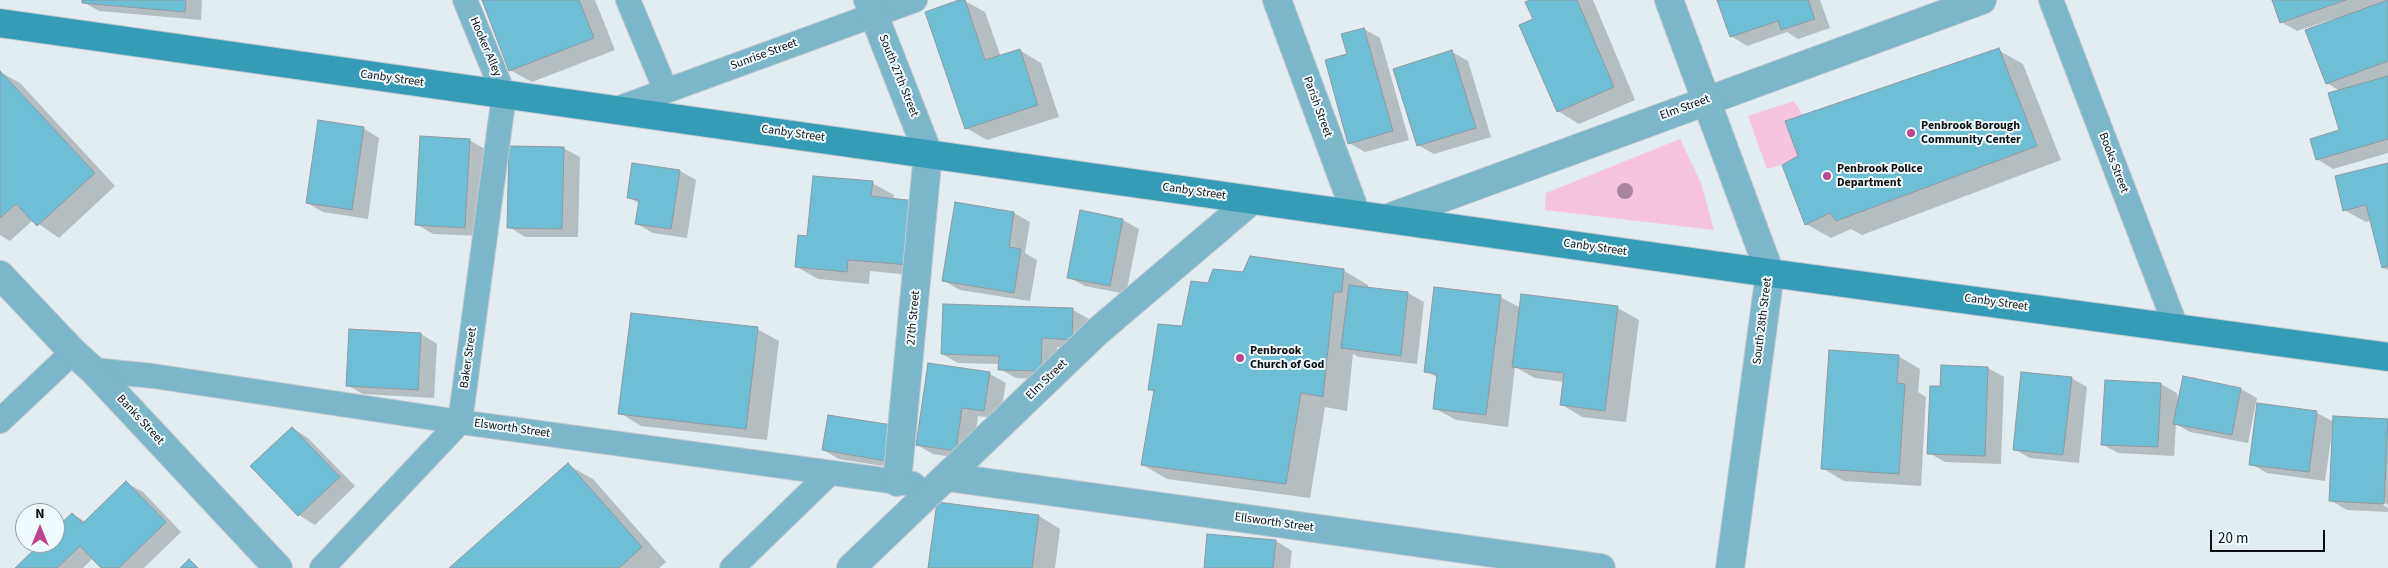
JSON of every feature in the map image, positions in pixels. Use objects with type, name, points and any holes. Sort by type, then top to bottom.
[{"type":"main road","name":"Canby Street","points":[[0,23],[1770,273],[2388,357]]},
{"type":"street","name":"Parish Street","points":[[1278,0],[1356,214]]},
{"type":"street","name":"South 28th Street","points":[[1668,0],[1770,273],[1730,568]]},
{"type":"street","name":"Elm Street","points":[[1388,218],[1982,0]]},
{"type":"street","name":"South 27th Street","points":[[871,7],[928,153]]},
{"type":"street","name":"27th Street","points":[[897,482],[928,153]]},
{"type":"street","name":"Elm Street","points":[[858,564],[1098,331],[1252,200]]},
{"type":"street","name":"Banks Street","points":[[0,275],[73,352],[93,370],[278,568]]},
{"type":"street","name":"Ellsworth Street","points":[[947,477],[1601,568]]},
{"type":"lane","name":"Hooker Alley","points":[[465,0],[504,95]]},
{"type":"lane","points":[[628,0],[666,90]]},
{"type":"lane","name":"Sunrise Street","points":[[614,110],[871,7],[915,0]]},
{"type":"lane","name":"Books Street","points":[[2051,0],[2176,327]]},
{"type":"lane","name":"Baker Street","points":[[460,422],[504,95]]},
{"type":"lane","points":[[0,421],[73,352]]},
{"type":"lane","name":"Elsworth Street","points":[[93,370],[166,378],[460,422],[913,484],[927,496]]},
{"type":"lane","points":[[322,568],[460,422]]},
{"type":"lane","points":[[732,568],[830,474]]},
{"type":"shaded area","points":[[1794,101],[1803,115],[1785,121],[1798,156],[1782,165],[1767,169],[1748,116]]},
{"type":"shaded area","points":[[1680,139],[1701,183],[1714,230],[1545,210],[1546,193]]},
{"type":"building","points":[[82,0],[186,0],[185,12],[82,3]]},
{"type":"building","points":[[482,0],[579,0],[594,38],[509,71]]},
{"type":"building","points":[[959,0],[965,0],[985,60],[1020,49],[1038,105],[965,129],[925,12]]},
{"type":"building","points":[[1530,0],[1577,0],[1614,87],[1557,112],[1519,25],[1533,19],[1525,2]]},
{"type":"building","points":[[1717,0],[1808,0],[1815,19],[1781,30],[1778,21],[1730,37]]},
{"type":"building","points":[[2272,0],[2346,0],[2280,23]]},
{"type":"building","points":[[2388,0],[2388,61],[2326,84],[2305,30]]},
{"type":"building","points":[[1364,28],[1393,131],[1348,144],[1325,60],[1347,54],[1341,34]]},
{"type":"building","name":"Penbrook Borough Community Center","points":[[1999,48],[2037,146],[1836,221],[1830,213],[1805,225],[1782,165],[1798,156],[1785,121]]},
{"type":"building","points":[[1452,50],[1476,128],[1417,146],[1393,69]]},
{"type":"building","points":[[0,71],[95,173],[37,226],[16,204],[0,218]]},
{"type":"building","points":[[2388,76],[2388,139],[2316,160],[2310,139],[2339,130],[2328,93]]},
{"type":"building","points":[[318,120],[364,127],[352,210],[306,203]]},
{"type":"building","points":[[420,136],[470,139],[465,228],[415,225]]},
{"type":"building","points":[[509,146],[564,147],[562,229],[507,228]]},
{"type":"building","points":[[632,163],[680,170],[671,229],[635,224],[639,200],[627,198]]},
{"type":"building","points":[[2388,163],[2388,266],[2382,268],[2366,205],[2343,211],[2335,176]]},
{"type":"building","points":[[813,176],[873,181],[871,196],[916,201],[910,265],[848,260],[847,272],[795,267],[798,235],[807,236]]},
{"type":"building","points":[[955,202],[1014,212],[1009,247],[1021,249],[1014,293],[942,281]]},
{"type":"building","points":[[1080,210],[1123,219],[1110,286],[1067,278]]},
{"type":"building","name":"Penbrook Church of God","points":[[1250,256],[1344,269],[1342,292],[1334,292],[1323,397],[1301,393],[1286,484],[1141,465],[1154,390],[1148,390],[1158,324],[1182,326],[1191,281],[1208,283],[1213,269],[1243,272]]},
{"type":"building","points":[[1349,285],[1408,292],[1401,356],[1341,348]]},
{"type":"building","points":[[1434,287],[1501,295],[1486,415],[1433,409],[1437,374],[1424,372]]},
{"type":"building","points":[[1521,294],[1618,306],[1605,411],[1560,405],[1564,373],[1512,367]]},
{"type":"building","points":[[943,304],[1073,308],[1072,340],[1042,338],[1041,371],[998,370],[999,356],[941,354]]},
{"type":"building","points":[[631,313],[758,327],[746,429],[618,414]]},
{"type":"building","points":[[349,329],[421,333],[418,390],[346,386]]},
{"type":"building","points":[[1829,350],[1899,355],[1897,383],[1905,384],[1899,474],[1821,469]]},
{"type":"building","points":[[928,363],[990,372],[984,411],[962,408],[956,451],[916,445]]},
{"type":"building","points":[[1941,365],[1988,367],[1985,456],[1927,454],[1930,386],[1940,386]]},
{"type":"building","points":[[2021,372],[2072,377],[2063,455],[2013,450]]},
{"type":"building","points":[[2183,376],[2241,388],[2232,435],[2173,424]]},
{"type":"building","points":[[2105,380],[2161,383],[2158,447],[2101,445]]},
{"type":"building","points":[[2257,403],[2317,411],[2309,472],[2249,465]]},
{"type":"building","points":[[828,415],[892,425],[886,461],[822,450]]},
{"type":"building","points":[[2333,416],[2388,419],[2384,504],[2329,501]]},
{"type":"building","points":[[292,427],[340,477],[298,516],[250,466]]},
{"type":"building","points":[[568,463],[642,547],[619,568],[449,568]]},
{"type":"building","points":[[126,481],[166,522],[119,568],[101,568],[80,546],[57,568],[15,568],[31,553],[65,553],[65,520],[72,513],[83,523]]},
{"type":"building","points":[[937,502],[1039,515],[1032,568],[928,568]]},
{"type":"building","points":[[1207,534],[1276,540],[1273,568],[1204,568]]},
{"type":"building","points":[[189,559],[198,568],[180,568]]},
{"type":"place","name":"Penbrook Borough Community Center","points":[[1911,133]]},
{"type":"place","name":"Penbrook Police Department","points":[[1827,176]]},
{"type":"place","name":"Penbrook Church of God","points":[[1240,358]]}]
